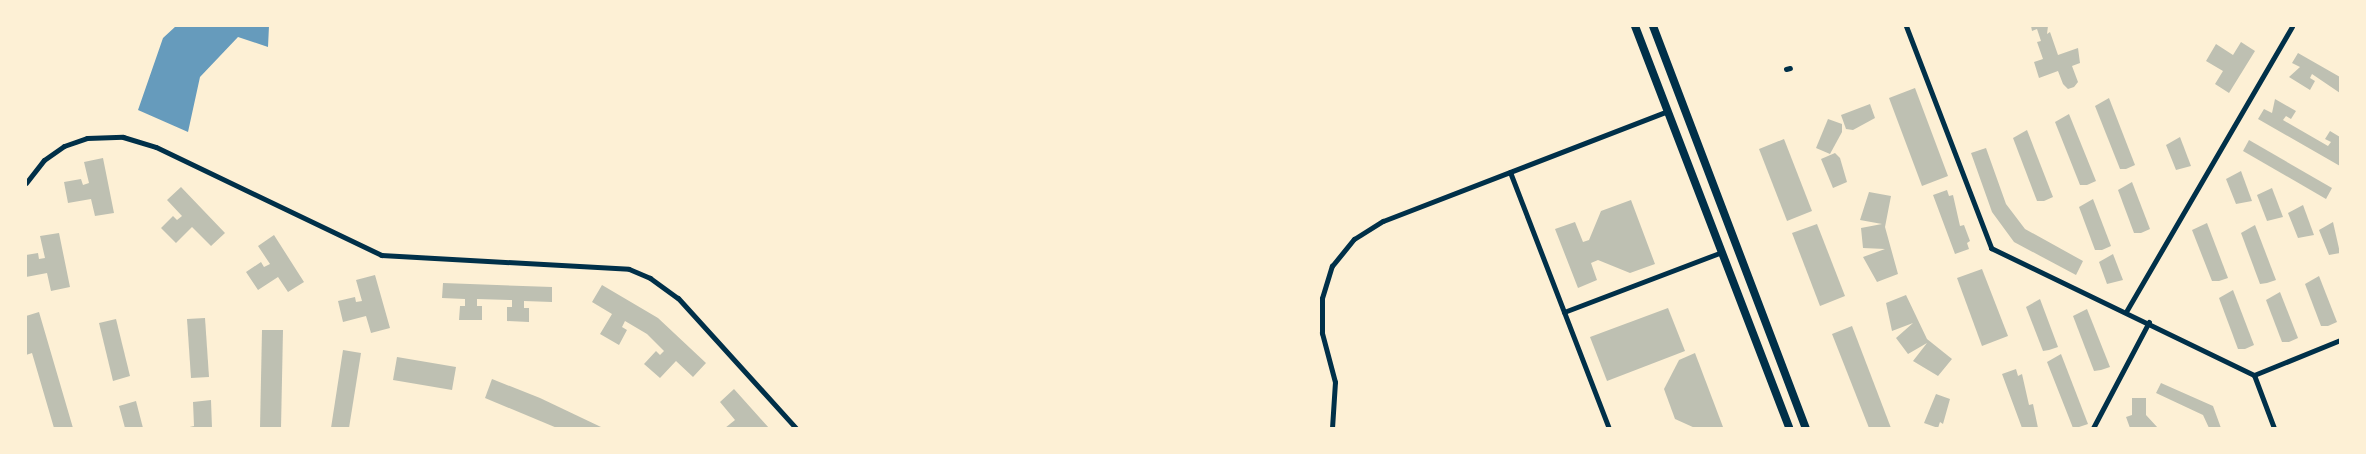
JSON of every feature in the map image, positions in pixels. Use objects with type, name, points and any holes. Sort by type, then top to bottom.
[{"type":"main road","points":[[1635,26],[1789,429]]},
{"type":"main road","points":[[1653,26],[1806,429]]},
{"type":"street","points":[[1906,26],[1991,248],[2127,310],[2254,375],[2274,429]]},
{"type":"street","points":[[2127,310],[2292,26]]},
{"type":"street","points":[[1332,429],[1335,382],[1320,310],[1328,276],[1339,256],[1372,226],[1668,111]]},
{"type":"street","points":[[26,183],[44,160],[64,146],[87,138],[123,137],[156,147],[381,255],[404,260],[606,265],[629,269],[660,284],[678,298],[796,429]]},
{"type":"street","points":[[1510,172],[1608,429]]},
{"type":"street","points":[[1564,312],[1722,252]]},
{"type":"street","points":[[2093,429],[2149,322]]},
{"type":"street","points":[[2254,375],[2340,340]]},
{"type":"water","points":[[176,26],[269,26],[268,47],[238,37],[200,77],[188,132],[138,110],[163,38]]},
{"type":"building","points":[[2031,26],[2048,26],[2047,34],[2050,32],[2058,55],[2078,48],[2080,63],[2072,66],[2078,82],[2074,87],[2068,89],[2063,84],[2058,71],[2039,78],[2034,62],[2043,59],[2037,42],[2041,41],[2037,29],[2032,31]]},
{"type":"building","points":[[2241,42],[2255,51],[2229,93],[2215,84],[2223,71],[2206,61],[2216,44],[2233,55]]},
{"type":"building","points":[[2298,53],[2340,77],[2340,93],[2312,74],[2310,78],[2315,81],[2310,90],[2289,77],[2300,67],[2292,63]]},
{"type":"building","points":[[1915,88],[1948,176],[1922,186],[1889,98]]},
{"type":"building","points":[[2109,98],[2135,165],[2126,169],[2120,169],[2095,106]]},
{"type":"building","points":[[2275,99],[2296,111],[2291,119],[2286,116],[2283,120],[2328,146],[2331,142],[2325,139],[2330,131],[2340,137],[2340,166],[2258,119],[2264,109],[2272,113]]},
{"type":"building","points":[[1870,104],[1875,118],[1853,130],[1846,129],[1841,115]]},
{"type":"building","points":[[2069,114],[2096,181],[2087,185],[2080,185],[2055,122]]},
{"type":"building","points":[[1828,119],[1842,124],[1842,132],[1830,154],[1816,148]]},
{"type":"building","points":[[2027,130],[2053,197],[2044,201],[2037,201],[2013,138]]},
{"type":"building","points":[[2180,137],[2191,166],[2176,170],[2166,145]]},
{"type":"building","points":[[1784,139],[1812,211],[1787,221],[1759,149]]},
{"type":"building","points":[[2249,140],[2332,188],[2326,199],[2243,151]]},
{"type":"building","points":[[1986,148],[2006,204],[2025,229],[2083,261],[2076,275],[2014,242],[1992,212],[1971,153]]},
{"type":"building","points":[[1835,153],[1840,158],[1847,182],[1833,188],[1821,159]]},
{"type":"building","points":[[103,158],[114,213],[95,216],[91,199],[68,203],[64,182],[81,179],[83,185],[89,183],[84,162]]},
{"type":"building","points":[[2241,171],[2252,201],[2236,204],[2226,179]]},
{"type":"building","points":[[2132,182],[2150,229],[2141,233],[2134,233],[2118,190]]},
{"type":"building","points":[[181,187],[225,233],[211,246],[192,227],[176,243],[161,228],[173,216],[177,220],[182,216],[167,200]]},
{"type":"building","points":[[2272,188],[2283,217],[2267,221],[2257,195]]},
{"type":"building","points":[[1947,190],[1949,196],[1953,195],[1960,226],[1964,225],[1970,241],[1967,243],[1969,249],[1955,254],[1933,195]]},
{"type":"building","points":[[1869,192],[1891,196],[1885,227],[1898,274],[1877,282],[1863,257],[1885,249],[1863,248],[1861,228],[1882,224],[1860,220]]},
{"type":"building","points":[[2093,199],[2111,246],[2102,250],[2095,250],[2079,207]]},
{"type":"building","points":[[1631,200],[1655,264],[1630,273],[1598,260],[1591,263],[1597,280],[1578,288],[1555,229],[1575,222],[1583,242],[1589,240],[1601,211]]},
{"type":"building","points":[[2303,205],[2314,235],[2298,238],[2288,213]]},
{"type":"building","points":[[2333,222],[2340,253],[2329,255],[2319,230]]},
{"type":"building","points":[[2207,223],[2228,278],[2219,281],[2212,281],[2192,230]]},
{"type":"building","points":[[1817,224],[1845,296],[1820,306],[1792,233]]},
{"type":"building","points":[[2255,225],[2276,280],[2267,283],[2260,284],[2241,233]]},
{"type":"building","points":[[59,233],[70,287],[51,291],[47,273],[26,277],[26,255],[38,253],[39,259],[45,258],[40,236]]},
{"type":"building","points":[[274,235],[304,282],[288,292],[278,277],[258,290],[246,272],[261,262],[264,267],[270,264],[258,246]]},
{"type":"building","points":[[2113,254],[2123,280],[2107,284],[2099,262]]},
{"type":"building","points":[[1982,269],[2008,336],[1982,346],[1957,278]]},
{"type":"building","points":[[375,275],[390,328],[371,333],[366,316],[343,322],[338,301],[355,297],[356,302],[362,301],[356,280]]},
{"type":"building","points":[[2319,276],[2337,322],[2328,326],[2321,326],[2305,284]]},
{"type":"building","points":[[443,283],[552,287],[552,302],[524,301],[524,308],[529,308],[529,322],[507,321],[507,307],[512,307],[512,300],[477,299],[477,306],[482,306],[482,320],[459,320],[460,306],[465,306],[465,299],[442,298]]},
{"type":"building","points":[[602,285],[658,318],[706,363],[693,377],[676,361],[660,378],[644,364],[656,351],[660,355],[664,351],[647,334],[625,321],[622,327],[627,330],[619,345],[600,334],[612,314],[592,302]]},
{"type":"building","points":[[2233,290],[2254,345],[2245,349],[2238,349],[2219,298]]},
{"type":"building","points":[[2280,292],[2298,338],[2289,342],[2282,342],[2266,300]]},
{"type":"building","points":[[1906,295],[1927,339],[1952,359],[1938,376],[1913,361],[1927,343],[1908,354],[1896,338],[1913,323],[1892,331],[1886,303]]},
{"type":"building","points":[[2040,299],[2058,347],[2043,351],[2026,307]]},
{"type":"building","points":[[1668,308],[1685,351],[1607,381],[1590,337]]},
{"type":"building","points":[[2087,309],[2110,367],[2101,370],[2094,371],[2073,316]]},
{"type":"building","points":[[39,312],[73,428],[54,428],[32,353],[26,355],[26,316]]},
{"type":"building","points":[[205,318],[209,377],[191,378],[187,319]]},
{"type":"building","points":[[116,319],[130,376],[113,381],[99,323]]},
{"type":"building","points":[[1852,326],[1891,428],[1869,428],[1832,334]]},
{"type":"building","points":[[262,330],[283,330],[281,428],[260,428]]},
{"type":"building","points":[[343,350],[361,353],[349,428],[331,428]]},
{"type":"building","points":[[1695,353],[1723,427],[1695,428],[1675,419],[1664,389],[1679,360]]},
{"type":"building","points":[[2061,354],[2088,424],[2079,427],[2073,428],[2047,362]]},
{"type":"building","points":[[397,357],[456,367],[452,390],[393,380]]},
{"type":"building","points":[[2016,369],[2018,376],[2022,374],[2029,405],[2033,404],[2038,428],[2022,428],[2002,374]]},
{"type":"building","points":[[492,379],[540,398],[601,427],[557,428],[485,398]]},
{"type":"building","points":[[2161,383],[2213,406],[2221,428],[2209,428],[2203,415],[2156,393]]},
{"type":"building","points":[[734,389],[769,428],[725,428],[735,420],[720,402]]},
{"type":"building","points":[[1936,394],[1950,399],[1943,424],[1940,422],[1938,428],[1924,423]]},
{"type":"building","points":[[2132,398],[2146,398],[2146,415],[2158,428],[2130,428],[2126,417],[2132,415]]},
{"type":"building","points":[[211,400],[212,428],[185,428],[194,426],[193,402]]},
{"type":"building","points":[[136,401],[143,428],[125,428],[119,406]]}]
